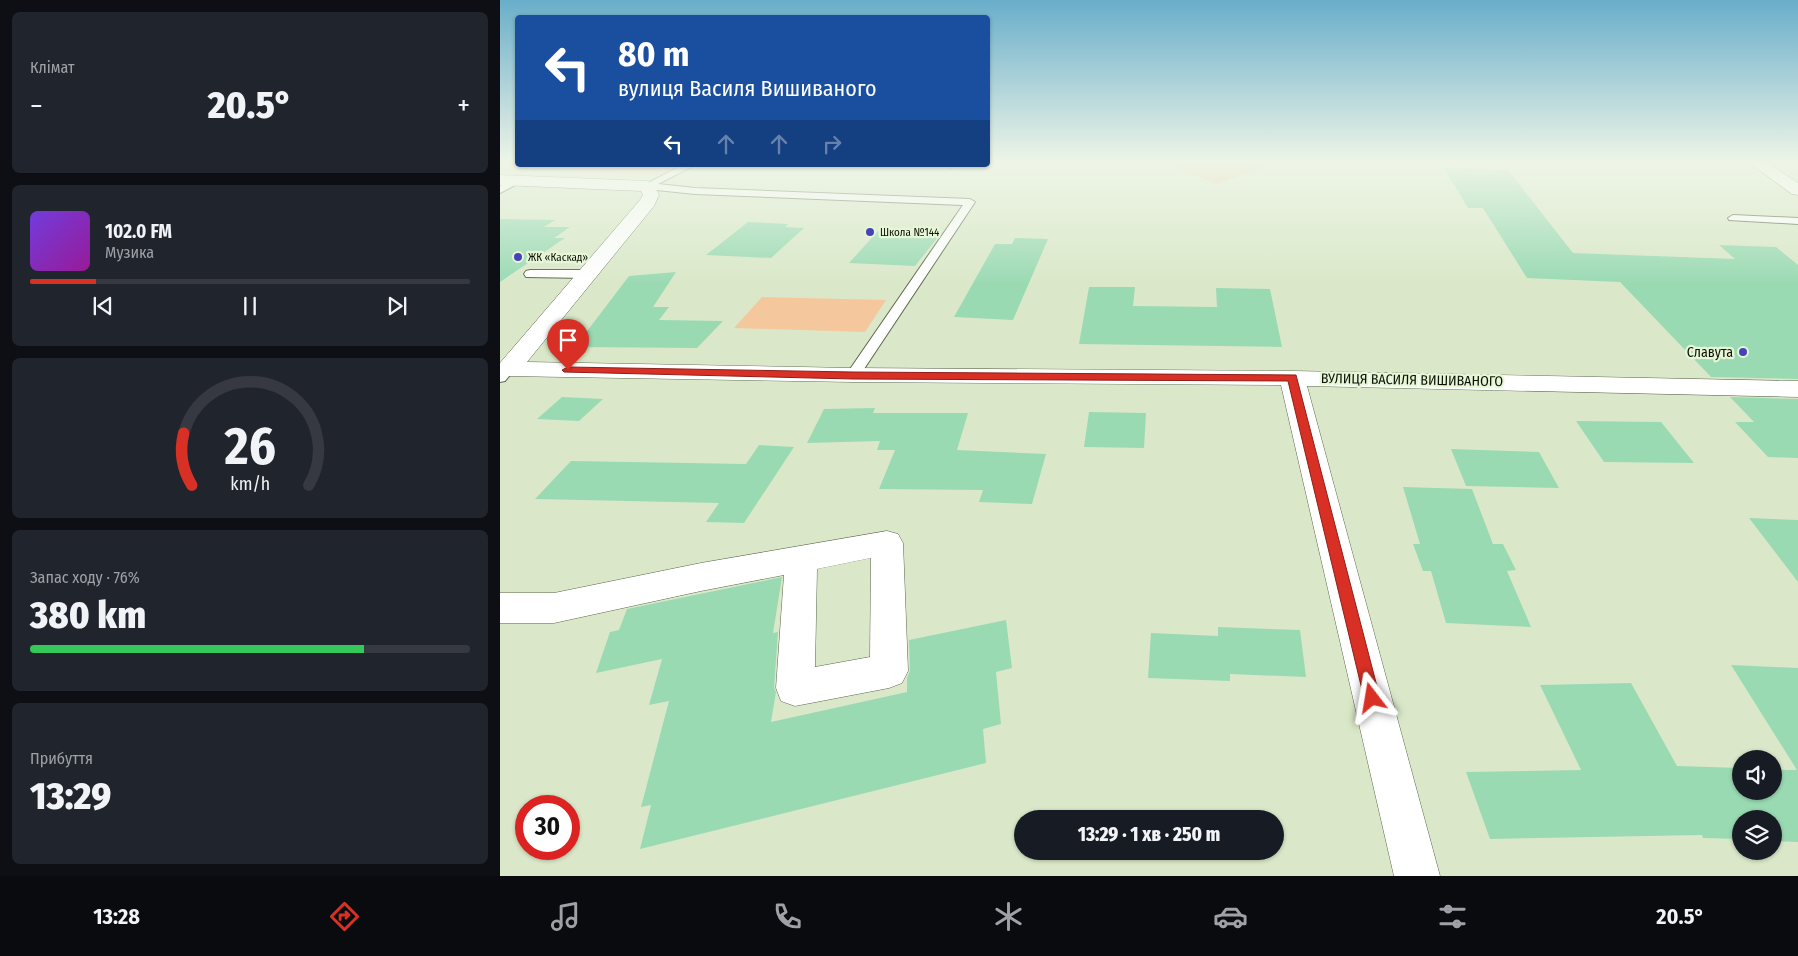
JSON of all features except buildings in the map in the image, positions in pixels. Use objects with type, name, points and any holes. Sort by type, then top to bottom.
[{"type":"street","name":"ВУЛИЦЯ ВАСИЛЯ ВИШИВАНОГО","points":[[504,373],[648,202]]},
{"type":"street","name":"ВУЛИЦЯ ВАСИЛЯ ВИШИВАНОГО","points":[[504,373],[1292,378],[1798,389]]},
{"type":"street","points":[[1292,378],[1417,876]]},
{"type":"street","points":[[500,608],[554,608],[700,577],[801,560]]},
{"type":"lane","points":[[853,376],[970,202],[967,202]]},
{"type":"lane","points":[[1733,218],[1798,222]]},
{"type":"lane","points":[[530,274],[588,274]]},
{"type":"shaded area","points":[[762,297],[886,300],[865,332],[734,328]]},
{"type":"place","name":"Школа №144","points":[[870,232]]},
{"type":"place","name":"ЖК «Каскад»","points":[[518,257]]},
{"type":"place","name":"Славута","points":[[1743,352]]},
{"type":"route","points":[[568,370],[853,376],[1292,378],[1372,698]]}]
